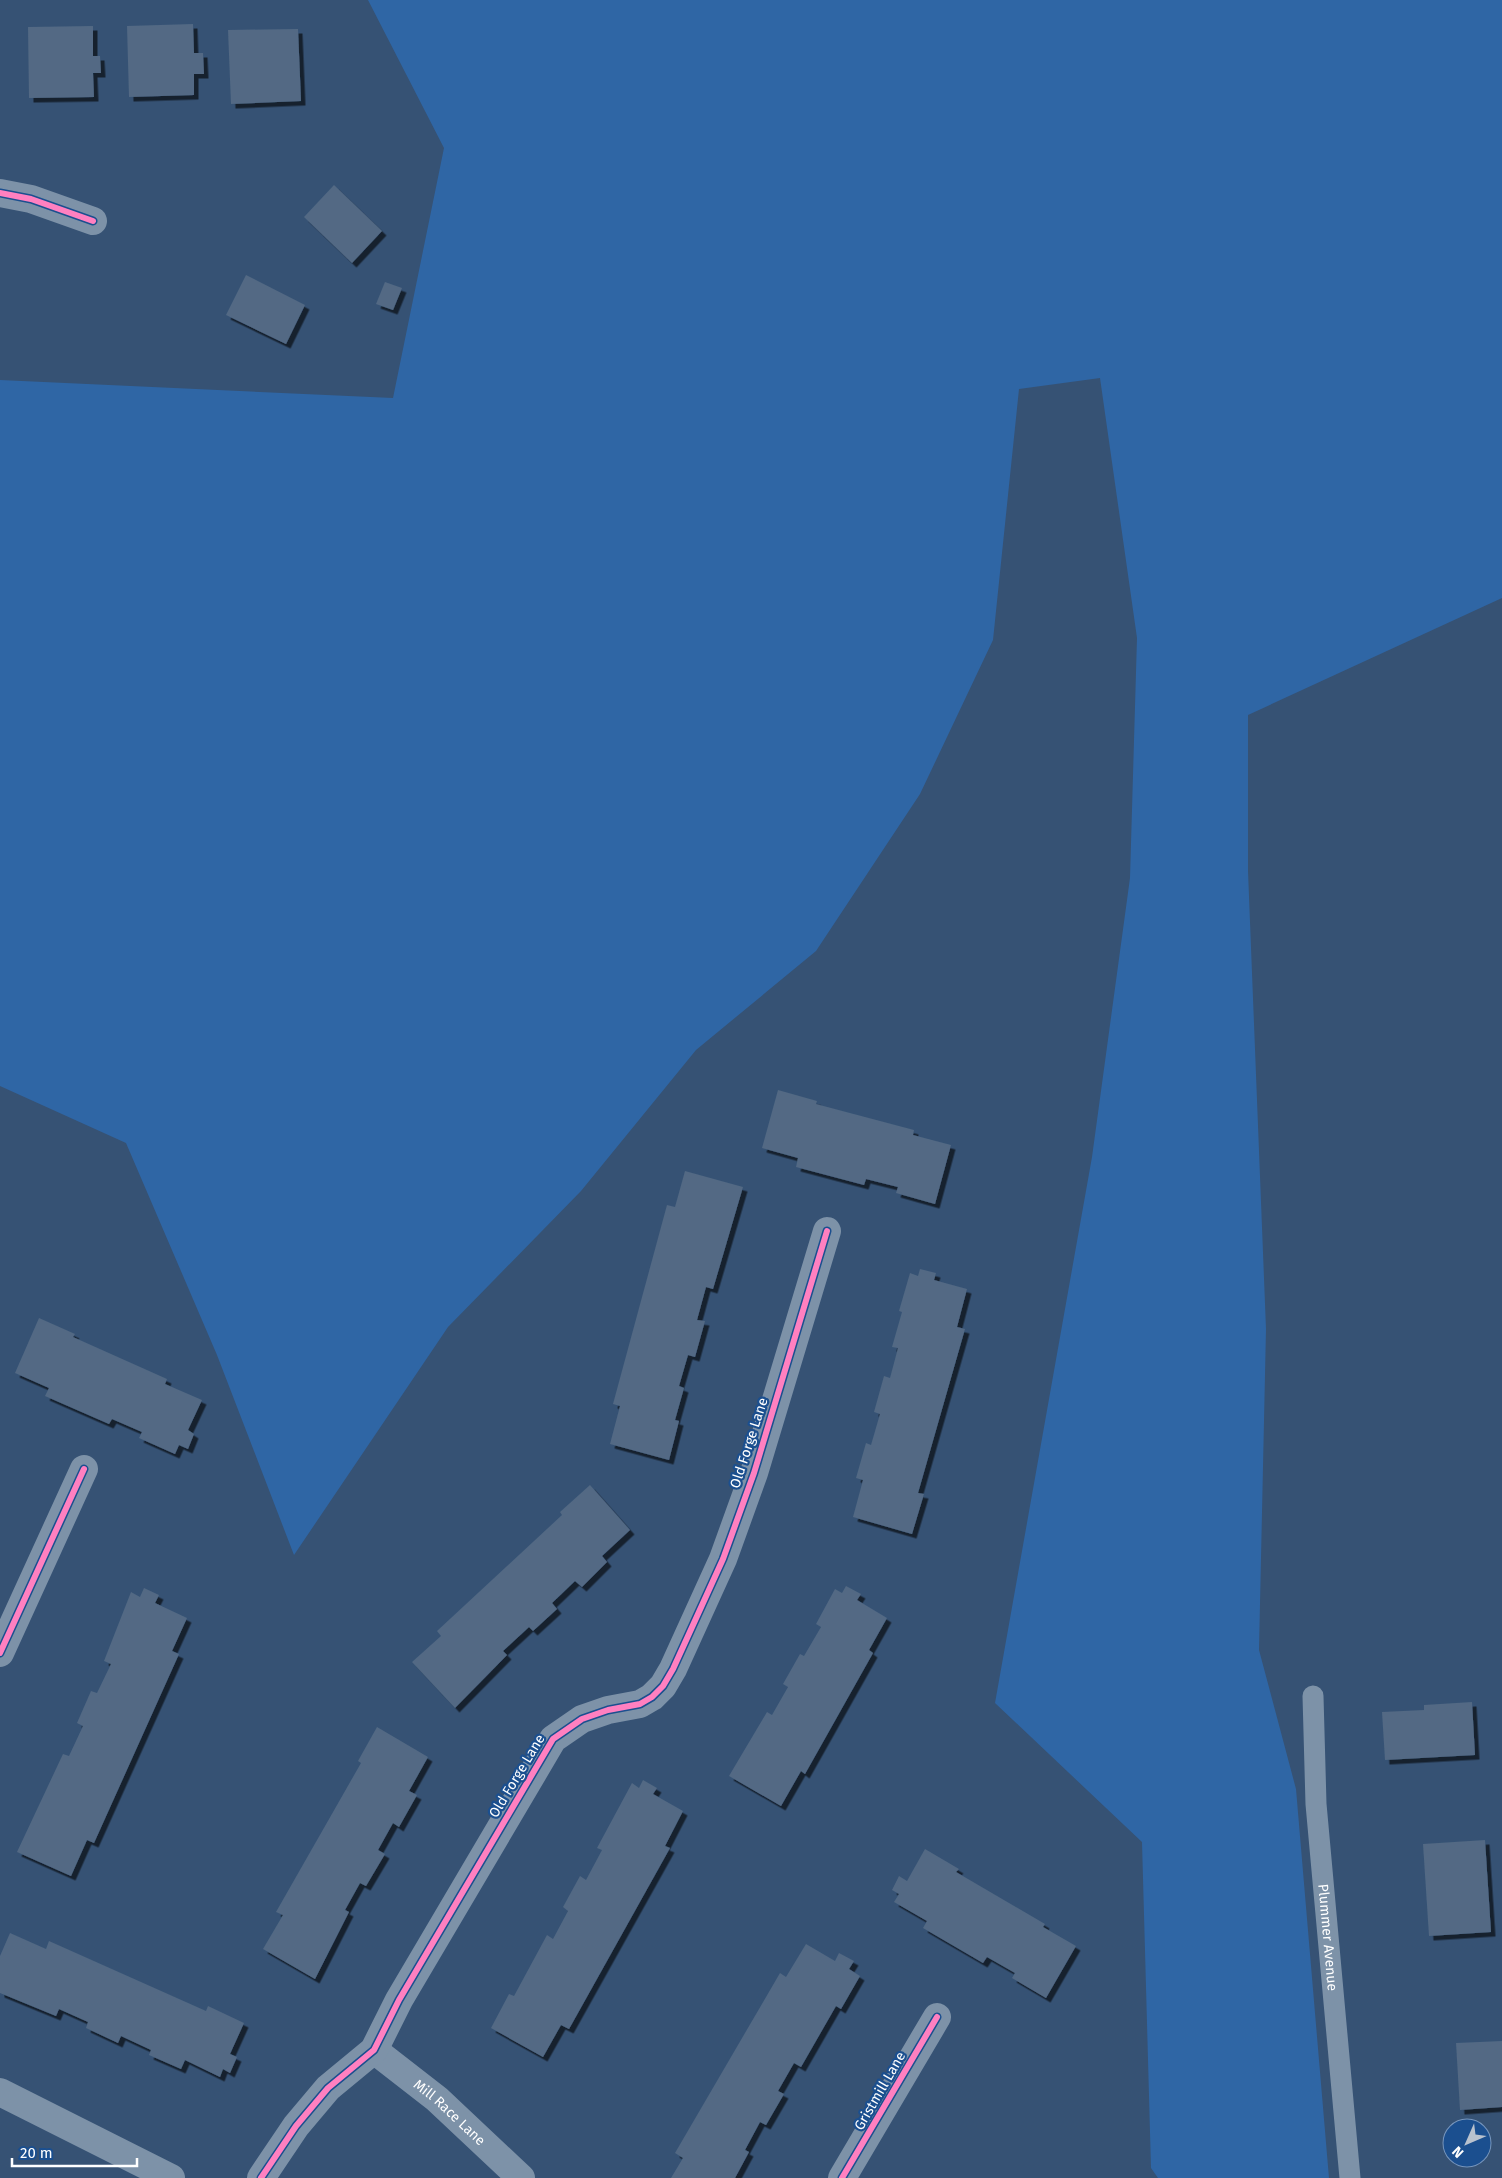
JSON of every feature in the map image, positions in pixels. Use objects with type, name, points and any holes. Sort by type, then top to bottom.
[{"type":"street","points":[[0,193],[31,199],[93,221]]},
{"type":"street","name":"Old Forge Lane","points":[[261,2178],[296,2126],[328,2088],[374,2050],[399,2000],[553,1738],[582,1719],[608,1710],[640,1704],[652,1697],[663,1686],[723,1560],[754,1473],[827,1231]]},
{"type":"street","points":[[0,1653],[84,1469]]},
{"type":"street","name":"Gristmill Lane","points":[[842,2178],[937,2017]]},
{"type":"street","name":"Mill Race Lane","points":[[374,2050],[437,2099],[521,2178]]},
{"type":"street","points":[[0,2092],[171,2178]]},
{"type":"lane","name":"Plummer Avenue","points":[[1313,1696],[1316,1804],[1350,2178]]},
{"type":"shaded area","points":[[368,0],[1502,0],[1502,598],[1248,715],[1248,871],[1266,1329],[1259,1650],[1296,1789],[1329,2178],[1158,2178],[1151,2168],[1142,1842],[995,1703],[1092,1157],[1130,878],[1137,638],[1100,378],[1019,389],[993,640],[920,794],[816,951],[696,1050],[581,1191],[448,1327],[294,1555],[217,1355],[126,1143],[0,1086],[0,380],[393,398],[444,148]]},
{"type":"building","points":[[193,24],[194,53],[203,53],[204,74],[194,74],[194,95],[129,97],[127,26]]},
{"type":"building","points":[[93,26],[93,56],[100,56],[101,73],[93,73],[94,97],[29,98],[28,27]]},
{"type":"building","points":[[298,29],[301,101],[231,104],[228,30]]},
{"type":"building","points":[[334,185],[382,231],[352,263],[304,217]]},
{"type":"building","points":[[246,275],[305,305],[286,344],[226,315]]},
{"type":"building","points":[[385,282],[402,288],[393,310],[376,304]]},
{"type":"building","points":[[778,1090],[817,1101],[816,1104],[914,1130],[913,1135],[951,1145],[935,1204],[896,1193],[898,1187],[866,1179],[864,1185],[796,1167],[798,1158],[762,1148]]},
{"type":"building","points":[[685,1171],[743,1187],[713,1289],[706,1287],[697,1320],[705,1321],[695,1357],[688,1355],[679,1386],[684,1388],[675,1420],[679,1421],[669,1460],[610,1444],[620,1406],[613,1404],[667,1205],[675,1207]]},
{"type":"building","points":[[920,1269],[936,1273],[934,1280],[967,1289],[957,1327],[965,1329],[918,1493],[924,1494],[912,1534],[853,1517],[863,1480],[856,1478],[866,1443],[871,1445],[880,1414],[874,1412],[884,1376],[890,1378],[898,1348],[892,1347],[902,1312],[899,1311],[910,1273],[918,1276]]},
{"type":"building","points":[[39,1318],[75,1334],[73,1337],[167,1379],[165,1384],[202,1400],[188,1430],[194,1434],[188,1449],[179,1445],[175,1454],[139,1438],[142,1432],[112,1419],[109,1424],[45,1396],[49,1388],[15,1373]]},
{"type":"building","points":[[590,1485],[630,1530],[602,1556],[607,1562],[582,1587],[575,1581],[552,1603],[557,1609],[533,1631],[529,1627],[503,1651],[507,1655],[455,1708],[412,1662],[441,1636],[437,1631],[562,1515],[560,1512]]},
{"type":"building","points":[[846,1586],[861,1594],[857,1600],[887,1618],[869,1650],[873,1653],[805,1774],[801,1771],[781,1806],[729,1776],[767,1712],[772,1715],[788,1687],[783,1684],[800,1654],[804,1656],[821,1627],[816,1624],[835,1589],[842,1593]]},
{"type":"building","points":[[144,1588],[159,1595],[155,1603],[187,1618],[172,1651],[179,1654],[94,1843],[87,1840],[71,1876],[17,1852],[63,1754],[69,1756],[83,1726],[77,1723],[91,1691],[97,1693],[111,1664],[104,1661],[131,1592],[140,1597]]},
{"type":"building","points":[[1472,1702],[1475,1755],[1385,1760],[1382,1712],[1424,1710],[1424,1705]]},
{"type":"building","points":[[377,1727],[428,1757],[409,1791],[417,1795],[399,1827],[393,1823],[378,1850],[385,1854],[366,1886],[360,1883],[345,1910],[349,1912],[315,1979],[263,1949],[283,1915],[276,1912],[361,1763],[358,1761]]},
{"type":"building","points":[[643,1780],[657,1788],[653,1794],[683,1811],[665,1846],[670,1848],[569,2029],[561,2025],[543,2057],[491,2028],[509,1994],[514,1996],[547,1935],[553,1939],[568,1911],[563,1907],[580,1876],[586,1880],[602,1850],[597,1848],[632,1783],[639,1788]]},
{"type":"building","points":[[1485,1840],[1491,1932],[1429,1936],[1423,1844]]},
{"type":"building","points":[[925,1849],[959,1869],[956,1872],[1045,1924],[1043,1927],[1076,1946],[1046,1998],[1012,1978],[1015,1973],[987,1957],[983,1963],[923,1928],[927,1921],[894,1902],[899,1894],[892,1890],[899,1876],[907,1881]]},
{"type":"building","points":[[10,1933],[46,1949],[49,1941],[206,2011],[208,2006],[244,2023],[230,2054],[237,2057],[230,2073],[223,2069],[220,2077],[185,2060],[181,2069],[149,2055],[151,2050],[121,2036],[118,2043],[86,2028],[88,2022],[59,2009],[56,2016],[0,1993],[0,1956]]},
{"type":"building","points":[[806,1944],[835,1961],[839,1953],[854,1961],[849,1969],[860,1976],[841,2009],[836,2006],[801,2067],[794,2063],[778,2091],[784,2094],[766,2125],[760,2122],[745,2150],[749,2152],[735,2178],[671,2178],[683,2158],[675,2153],[780,1973],[786,1977]]},
{"type":"building","points":[[1502,2041],[1502,2107],[1460,2110],[1456,2043]]},
{"type":"cycle path","points":[[0,193],[31,199],[93,221]]},
{"type":"cycle path","points":[[261,2178],[296,2126],[328,2088],[374,2050],[399,2000],[553,1739],[582,1719],[608,1710],[640,1704],[652,1697],[663,1686],[673,1669],[723,1559],[754,1473],[827,1231]]},
{"type":"cycle path","points":[[0,1653],[84,1469]]},
{"type":"cycle path","points":[[842,2178],[937,2017]]}]
